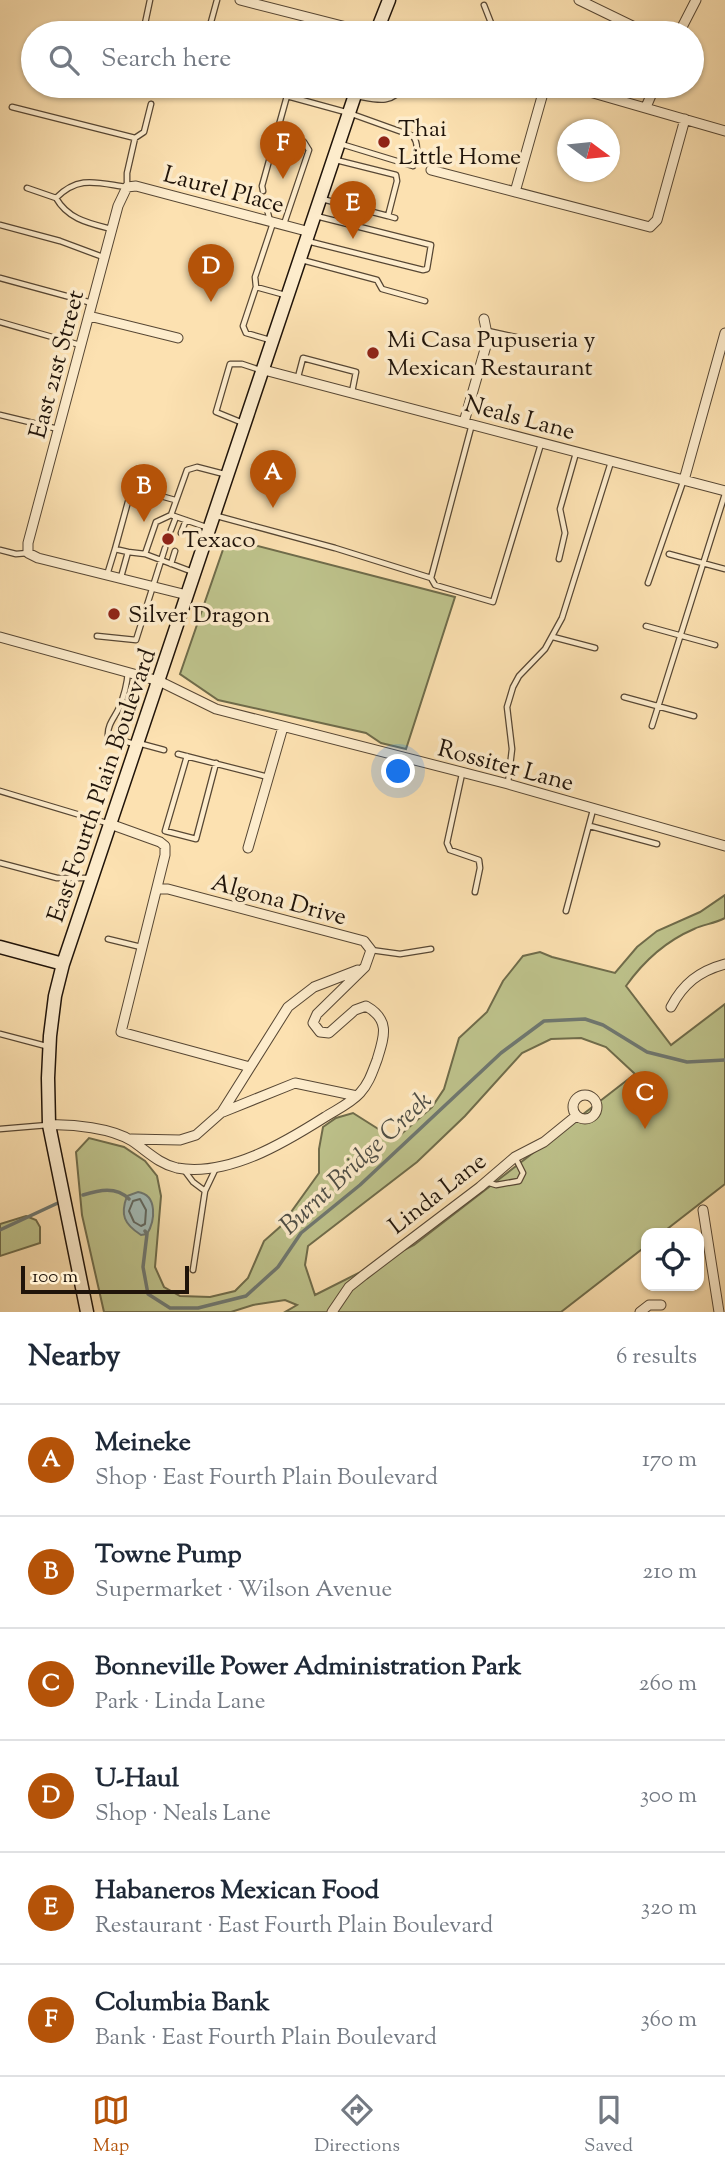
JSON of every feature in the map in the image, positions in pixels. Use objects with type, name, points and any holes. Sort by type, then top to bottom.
[{"type":"main road","points":[[381,21],[389,0]]},
{"type":"main road","name":"East Fourth Plain Boulevard","points":[[88,1312],[49,1125],[49,1047],[55,996],[63,964],[354,98]]},
{"type":"main road","points":[[0,947],[63,964]]},
{"type":"street","points":[[240,0],[279,5],[331,21]]},
{"type":"street","points":[[579,0],[622,21]]},
{"type":"street","points":[[685,21],[696,0]]},
{"type":"street","points":[[515,192],[542,98]]},
{"type":"street","points":[[613,98],[725,131]]},
{"type":"street","points":[[646,107],[650,98]]},
{"type":"street","points":[[431,170],[650,227],[657,220],[685,119]]},
{"type":"street","name":"Laurel Place","points":[[127,187],[136,186],[272,222],[309,236]]},
{"type":"street","name":"East 21st Street","points":[[28,553],[28,543],[104,257],[121,195],[127,187]]},
{"type":"street","points":[[89,316],[178,338]]},
{"type":"street","points":[[468,423],[488,339],[484,318]]},
{"type":"street","points":[[684,480],[725,333]]},
{"type":"street","name":"Neals Lane","points":[[264,371],[352,392],[725,493]]},
{"type":"street","points":[[28,553],[38,558],[187,596]]},
{"type":"street","name":"Rossiter Lane","points":[[0,637],[159,681],[204,705],[508,784],[725,846]]},
{"type":"street","points":[[248,848],[283,727]]},
{"type":"street","points":[[110,824],[165,846],[158,889],[121,1032],[250,1068]]},
{"type":"street","name":"Algona Drive","points":[[49,1125],[68,1124],[113,1133],[130,1139],[155,1159],[182,1168],[217,1166],[254,1157],[276,1146],[358,1096],[370,1080],[385,1035],[376,1012],[366,1006],[355,1010],[329,1033],[320,1032],[313,1023],[317,1014],[365,967],[371,950],[364,941],[168,889],[158,889]]},
{"type":"street","points":[[671,1007],[680,990],[696,976],[725,964]]},
{"type":"street","points":[[130,1139],[180,1140],[196,1135],[222,1112],[288,1007],[314,988],[365,967]]},
{"type":"street","points":[[222,1112],[295,1083],[358,1096]]},
{"type":"street","name":"Linda Lane","points":[[332,1312],[357,1281],[514,1157],[544,1142],[576,1116]]},
{"type":"street","points":[[703,1210],[719,1312]]},
{"type":"street","points":[[640,1312],[649,1305],[661,1306]]},
{"type":"lane","points":[[146,21],[150,0]]},
{"type":"lane","points":[[211,21],[217,0]]},
{"type":"lane","points":[[484,5],[490,21]]},
{"type":"lane","points":[[263,191],[262,186],[286,98]]},
{"type":"lane","points":[[294,98],[349,113],[412,136],[417,142],[413,166],[339,144]]},
{"type":"lane","points":[[56,198],[67,187],[76,183],[93,181],[127,187],[127,173],[135,138],[144,132],[151,104]]},
{"type":"lane","points":[[12,107],[135,138]]},
{"type":"lane","points":[[283,225],[309,150],[303,142]]},
{"type":"lane","points":[[334,159],[396,175],[397,181],[388,216]]},
{"type":"lane","points":[[27,188],[56,198],[62,209],[77,220],[112,229]]},
{"type":"lane","points":[[321,199],[395,218]]},
{"type":"lane","points":[[265,201],[272,222],[255,277],[256,287],[243,330],[274,341]]},
{"type":"lane","points":[[309,236],[423,271],[426,269],[431,245],[316,215]]},
{"type":"lane","points":[[0,225],[60,241],[104,257]]},
{"type":"lane","points":[[301,260],[377,280],[382,289],[425,302]]},
{"type":"lane","points":[[0,278],[92,303]]},
{"type":"lane","points":[[256,287],[289,297]]},
{"type":"lane","points":[[0,322],[81,345]]},
{"type":"lane","points":[[486,331],[577,346]]},
{"type":"lane","points":[[297,379],[303,358],[356,372],[352,392]]},
{"type":"lane","points":[[246,424],[216,412],[230,364],[242,363],[264,371]]},
{"type":"lane","points":[[0,415],[59,429]]},
{"type":"lane","points":[[431,578],[468,423]]},
{"type":"lane","points":[[215,515],[431,578],[435,585],[492,602],[542,443]]},
{"type":"lane","points":[[559,559],[565,533],[560,509],[576,452]]},
{"type":"lane","points":[[508,784],[512,749],[507,707],[513,687],[519,676],[553,637],[562,618],[611,462]]},
{"type":"lane","points":[[171,530],[175,500],[184,476],[192,467],[228,476]]},
{"type":"lane","points":[[107,575],[137,469]]},
{"type":"lane","points":[[648,583],[684,480]]},
{"type":"lane","points":[[132,487],[175,500]]},
{"type":"lane","points":[[652,726],[725,493]]},
{"type":"lane","points":[[145,554],[156,522],[174,516],[211,529]]},
{"type":"lane","points":[[181,533],[186,520]]},
{"type":"lane","points":[[97,636],[136,640],[165,548]]},
{"type":"lane","points":[[115,549],[145,554],[195,572]]},
{"type":"lane","points":[[0,550],[16,554],[28,553]]},
{"type":"lane","points":[[171,564],[175,551]]},
{"type":"lane","points":[[121,579],[128,552]]},
{"type":"lane","points":[[669,554],[725,569]]},
{"type":"lane","points":[[646,626],[715,645]]},
{"type":"lane","points":[[553,637],[595,648]]},
{"type":"lane","points":[[128,671],[127,687],[118,711],[107,729],[107,736],[164,750]]},
{"type":"lane","points":[[624,697],[694,716]]},
{"type":"lane","points":[[178,754],[269,777]]},
{"type":"lane","points":[[187,756],[165,831],[196,839],[216,764]]},
{"type":"lane","points":[[463,773],[447,843],[450,850],[479,859],[475,892]]},
{"type":"lane","points":[[0,791],[110,824]]},
{"type":"lane","points":[[566,911],[593,809]]},
{"type":"lane","points":[[590,826],[657,844]]},
{"type":"lane","points":[[0,863],[57,878],[92,878]]},
{"type":"lane","points":[[108,939],[143,948]]},
{"type":"lane","points":[[371,950],[400,954],[431,949]]},
{"type":"lane","points":[[0,1034],[49,1047]]},
{"type":"lane","points":[[0,1129],[49,1125]]},
{"type":"lane","points":[[485,1182],[496,1185],[519,1181],[523,1173],[514,1157]]},
{"type":"lane","points":[[193,1270],[205,1191],[217,1166]]},
{"type":"lane","points":[[182,1168],[193,1182],[205,1191]]},
{"type":"green space","points":[[227,538],[455,597],[406,749],[381,743],[366,733],[218,700],[180,674]]},
{"type":"green space","points":[[725,895],[725,918],[698,927],[665,946],[626,986],[671,1045],[725,1004],[725,1184],[668,1228],[641,1228],[641,1250],[561,1312],[285,1312],[297,1305],[285,1300],[231,1312],[104,1312],[82,1215],[76,1152],[89,1138],[124,1147],[145,1161],[157,1176],[161,1196],[155,1267],[164,1287],[180,1296],[210,1297],[235,1291],[248,1278],[264,1241],[281,1226],[319,1173],[323,1127],[336,1118],[353,1113],[391,1137],[399,1136],[432,1107],[444,1089],[459,1038],[487,1012],[503,981],[523,956],[540,952],[615,973],[637,947],[657,931],[700,912]],"holes":[[[581,1038],[606,1047],[635,1074],[414,1245],[315,1295],[305,1265],[308,1246],[417,1162],[465,1116],[522,1053],[551,1039]]]},
{"type":"green space","points":[[26,1216],[36,1220],[40,1227],[40,1243],[0,1256],[0,1224]]},
{"type":"water","points":[[138,1192],[149,1198],[153,1209],[150,1229],[147,1234],[141,1235],[127,1223],[124,1214],[127,1196]]},
{"type":"waterway","name":"Burnt Bridge Creek","points":[[145,1231],[147,1234],[143,1267],[148,1294],[170,1308],[198,1308],[246,1296],[278,1267],[301,1233],[360,1185],[501,1053],[544,1021],[585,1019],[603,1025],[647,1052],[687,1062],[725,1060]]},
{"type":"waterway","name":"Burnt Bridge Creek","points":[[83,1195],[113,1191],[129,1199]]},
{"type":"waterway","name":"Burnt Bridge Creek","points":[[0,1230],[60,1202]]},
{"type":"place","name":"Thai Little Home","points":[[384,142]]},
{"type":"place","name":"Columbia Bank","points":[[283,179]]},
{"type":"place","name":"Habaneros Mexican Food","points":[[353,239]]},
{"type":"place","name":"U-Haul","points":[[211,302]]},
{"type":"place","name":"Mi Casa Pupuseria y Mexican Restaurant","points":[[373,353]]},
{"type":"place","name":"Meineke","points":[[273,508]]},
{"type":"place","name":"Towne Pump","points":[[144,522]]},
{"type":"place","name":"Texaco","points":[[168,539]]},
{"type":"place","name":"Silver Dragon","points":[[114,614]]},
{"type":"place","name":"Bonneville Power Administration Park","points":[[645,1129]]}]
